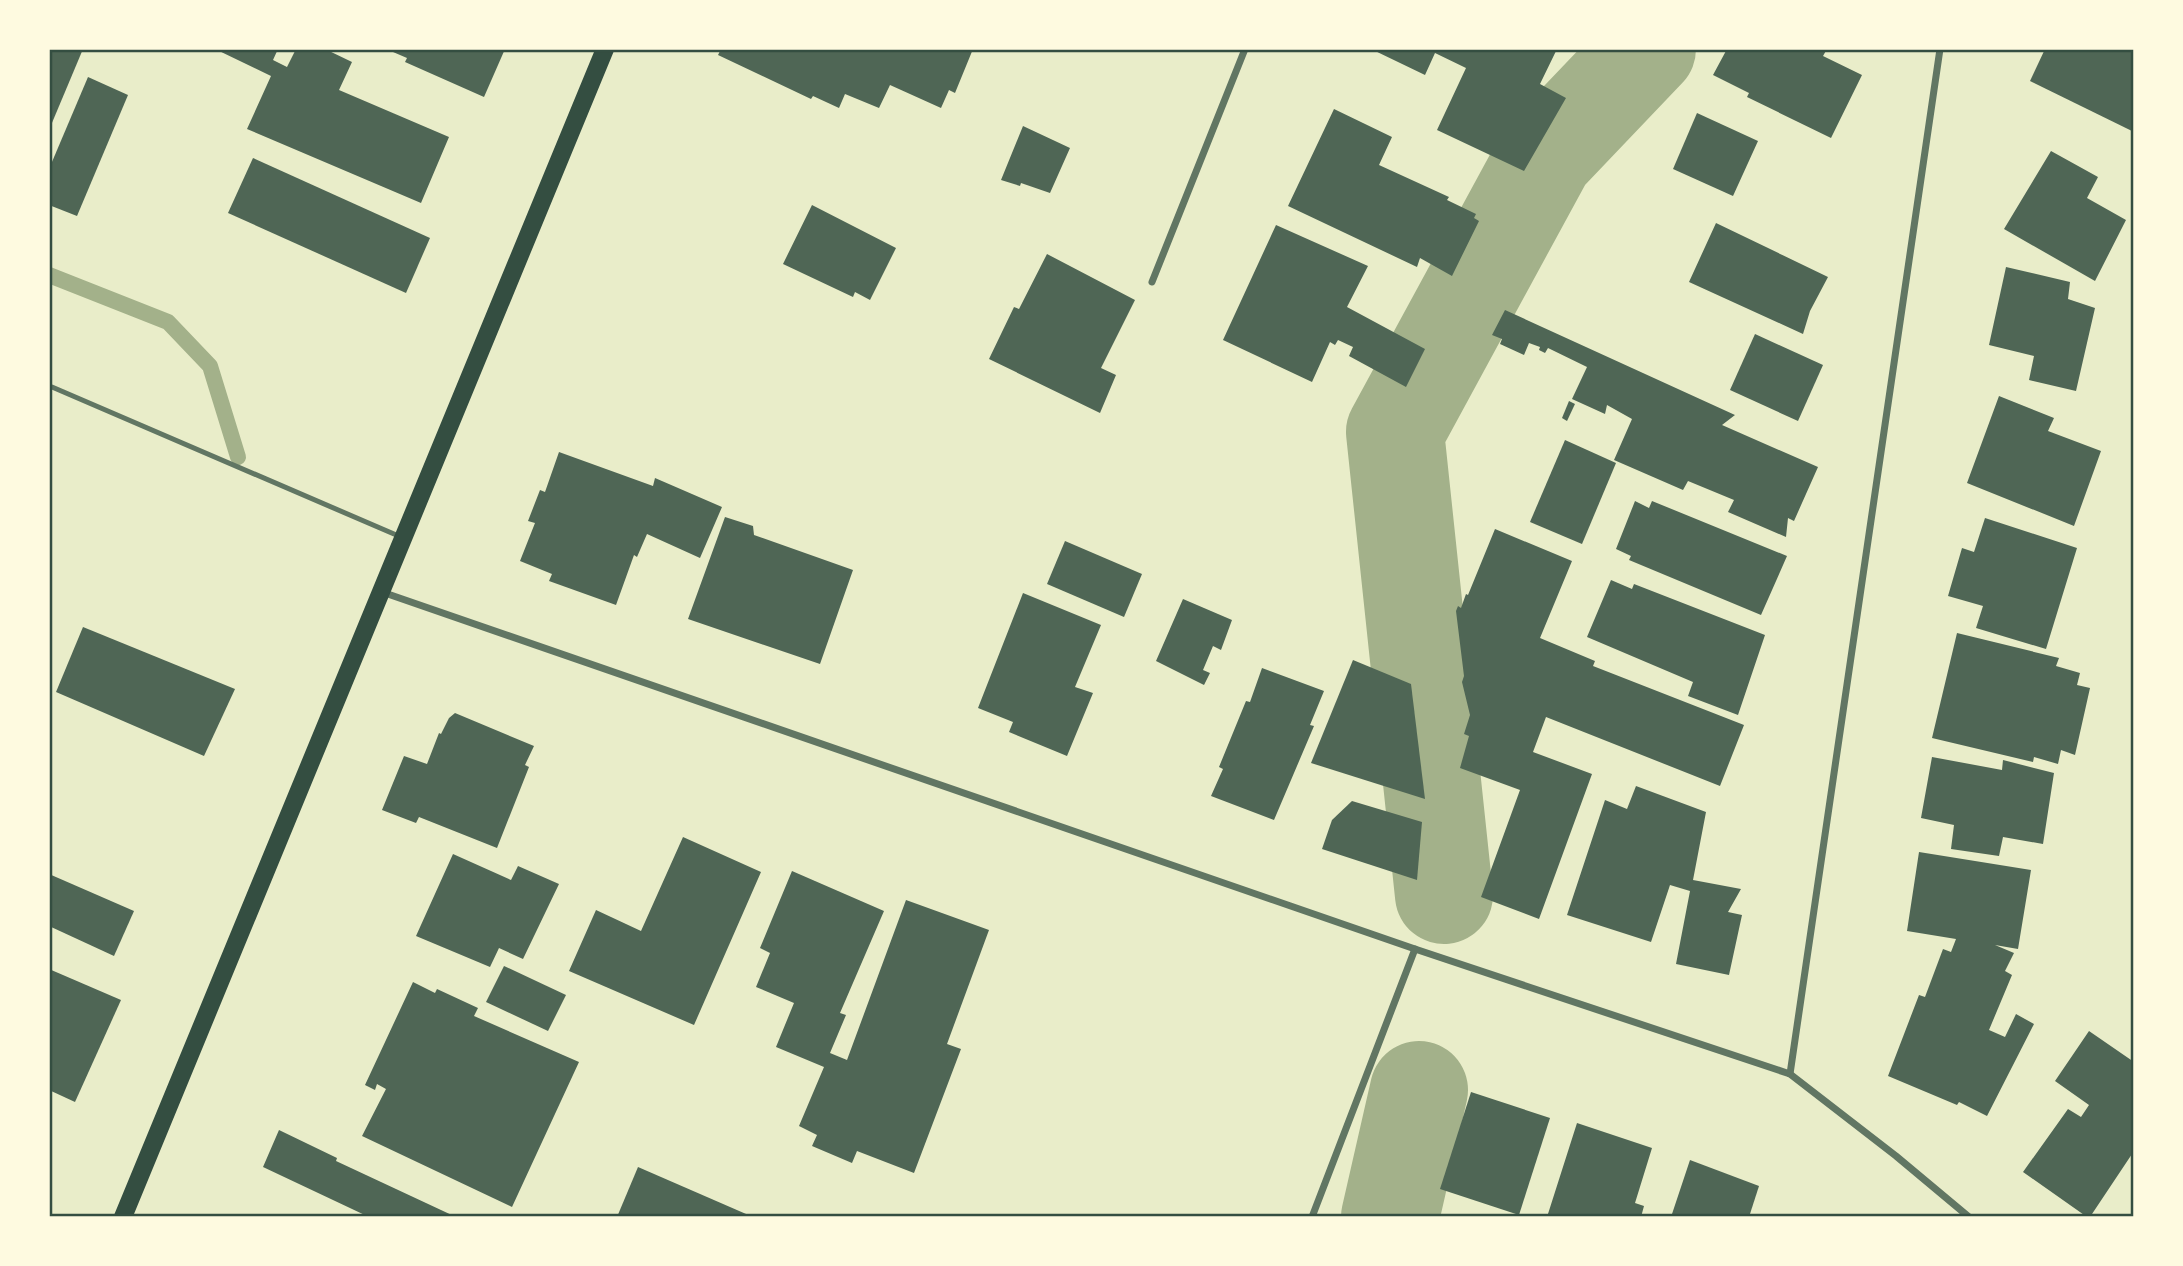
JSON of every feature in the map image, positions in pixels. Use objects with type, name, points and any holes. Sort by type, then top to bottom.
[{"type":"main road","points":[[123,1217],[605,49]]},
{"type":"street","points":[[1153,282],[1245,49]]},
{"type":"street","points":[[1790,1074],[1940,49]]},
{"type":"street","points":[[382,592],[1415,949],[1790,1074],[1969,1217]]},
{"type":"street","points":[[1312,1217],[1415,949]]},
{"type":"lane","points":[[52,387],[404,538]]},
{"type":"building","points":[[49,49],[83,49],[49,130]]},
{"type":"building","points":[[215,49],[278,49],[273,60],[287,67],[296,49],[325,49],[352,62],[339,90],[449,137],[421,203],[247,129],[271,76]]},
{"type":"building","points":[[386,49],[505,49],[484,97],[405,62],[407,58]]},
{"type":"building","points":[[721,49],[973,49],[955,93],[949,90],[941,108],[890,85],[879,108],[845,94],[839,108],[813,96],[811,99],[718,55]]},
{"type":"building","points":[[1371,49],[1557,49],[1540,84],[1566,98],[1524,171],[1437,130],[1466,68],[1435,53],[1425,75]]},
{"type":"building","points":[[1727,49],[1827,49],[1823,56],[1862,75],[1831,138],[1747,97],[1749,93],[1713,75]]},
{"type":"building","points":[[2045,49],[2134,49],[2134,132],[2030,81]]},
{"type":"building","points":[[88,77],[128,95],[77,216],[49,205],[49,169]]},
{"type":"building","points":[[1334,109],[1392,137],[1379,165],[1449,197],[1447,200],[1476,214],[1474,218],[1479,221],[1452,276],[1420,258],[1417,267],[1288,206]]},
{"type":"building","points":[[1697,113],[1758,141],[1733,196],[1673,169]]},
{"type":"building","points":[[1023,126],[1070,148],[1050,193],[1021,183],[1020,186],[1001,180]]},
{"type":"building","points":[[2051,151],[2098,177],[2087,198],[2126,220],[2095,281],[2004,229]]},
{"type":"building","points":[[253,158],[430,238],[406,293],[228,213]]},
{"type":"building","points":[[812,205],[896,248],[870,300],[855,292],[853,297],[783,264]]},
{"type":"building","points":[[1716,223],[1828,277],[1810,311],[1803,334],[1689,282]]},
{"type":"building","points":[[1276,225],[1368,266],[1347,307],[1425,349],[1406,387],[1349,356],[1353,347],[1338,340],[1335,345],[1330,342],[1312,382],[1223,340]]},
{"type":"building","points":[[1047,254],[1135,300],[1101,368],[1116,375],[1100,413],[989,359],[1014,307],[1019,309]]},
{"type":"building","points":[[2006,267],[2070,282],[2068,299],[2095,308],[2076,391],[2029,380],[2034,356],[1989,345]]},
{"type":"building","points":[[1505,310],[1735,415],[1722,425],[1818,467],[1794,521],[1788,518],[1786,537],[1728,512],[1734,500],[1688,481],[1683,490],[1614,460],[1632,419],[1607,405],[1605,414],[1572,399],[1587,367],[1548,348],[1545,353],[1539,350],[1540,347],[1529,343],[1524,355],[1500,344],[1502,339],[1492,335]]},
{"type":"building","points":[[1755,334],[1823,365],[1798,421],[1730,390]]},
{"type":"building","points":[[1999,396],[2054,418],[2048,431],[2101,451],[2074,526],[1967,483]]},
{"type":"building","points":[[1569,401],[1575,404],[1567,421],[1562,418]]},
{"type":"building","points":[[1565,440],[1616,463],[1582,544],[1530,522]]},
{"type":"building","points":[[559,452],[653,486],[655,478],[722,507],[700,558],[647,534],[637,557],[634,555],[616,605],[549,581],[552,574],[520,561],[535,523],[528,521],[540,490],[545,492]]},
{"type":"building","points":[[1635,501],[1649,508],[1652,501],[1787,556],[1761,615],[1629,560],[1631,556],[1616,549]]},
{"type":"building","points":[[725,517],[753,526],[754,535],[853,570],[820,664],[688,619]]},
{"type":"building","points":[[1985,518],[2077,548],[2046,649],[1976,628],[1983,606],[1948,596],[1962,548],[1974,552]]},
{"type":"building","points":[[1495,529],[1572,561],[1540,638],[1595,661],[1593,666],[1744,725],[1720,786],[1546,717],[1533,752],[1592,774],[1539,919],[1481,897],[1520,790],[1460,768],[1469,736],[1464,734],[1470,715],[1462,682],[1464,676],[1456,611],[1458,606],[1461,608],[1466,594],[1468,595]]},
{"type":"building","points":[[1065,541],[1142,574],[1124,617],[1047,584]]},
{"type":"building","points":[[1611,580],[1632,589],[1634,584],[1765,635],[1738,715],[1688,696],[1693,682],[1587,637]]},
{"type":"building","points":[[1023,593],[1101,625],[1075,687],[1093,693],[1067,756],[1009,732],[1013,722],[978,708]]},
{"type":"building","points":[[1183,599],[1232,620],[1221,650],[1213,646],[1203,670],[1210,673],[1204,685],[1156,661]]},
{"type":"building","points":[[83,627],[235,689],[204,756],[56,692]]},
{"type":"building","points":[[1957,633],[2059,658],[2056,666],[2080,673],[2077,685],[2090,688],[2075,755],[2061,750],[2058,764],[2034,757],[2033,762],[1932,738]]},
{"type":"building","points":[[1353,660],[1411,684],[1425,799],[1311,763]]},
{"type":"building","points":[[1262,668],[1324,691],[1310,725],[1314,726],[1274,820],[1211,796],[1223,769],[1219,767],[1246,701],[1250,702]]},
{"type":"building","points":[[455,713],[534,746],[525,765],[529,767],[497,848],[419,817],[416,823],[382,810],[404,756],[427,764],[439,733],[441,734],[449,718]]},
{"type":"building","points":[[1932,757],[2002,770],[2003,760],[2054,773],[2043,844],[2003,837],[1999,856],[1951,849],[1954,825],[1921,818]]},
{"type":"building","points":[[1636,786],[1706,812],[1693,880],[1741,889],[1728,912],[1742,915],[1729,975],[1676,964],[1690,891],[1670,885],[1651,942],[1567,915],[1605,800],[1627,809]]},
{"type":"building","points":[[1352,801],[1422,822],[1417,880],[1322,849],[1332,820]]},
{"type":"building","points":[[683,837],[761,872],[694,1025],[569,971],[596,910],[641,931]]},
{"type":"building","points":[[1919,852],[2031,870],[2018,949],[1995,945],[2014,953],[2005,971],[2012,975],[1989,1030],[2005,1037],[2016,1014],[2034,1024],[1987,1116],[1959,1102],[1957,1105],[1888,1076],[1919,995],[1925,997],[1943,949],[1951,952],[1956,939],[1907,931]]},
{"type":"building","points":[[453,854],[511,880],[518,866],[559,884],[523,959],[499,948],[490,967],[416,936]]},
{"type":"building","points":[[792,871],[884,911],[840,1013],[846,1015],[830,1053],[847,1060],[906,900],[989,930],[947,1044],[961,1049],[914,1173],[857,1151],[852,1163],[812,1146],[817,1135],[799,1126],[824,1067],[776,1047],[794,1003],[756,987],[770,953],[760,948]]},
{"type":"building","points":[[49,874],[134,911],[114,956],[49,926]]},
{"type":"building","points":[[504,966],[566,995],[548,1031],[486,1002]]},
{"type":"building","points":[[49,969],[121,1000],[75,1102],[49,1090]]},
{"type":"building","points":[[413,982],[435,993],[437,989],[478,1008],[474,1016],[579,1062],[512,1207],[362,1136],[386,1089],[377,1084],[375,1090],[365,1085]]},
{"type":"building","points":[[2089,1031],[2134,1062],[2134,1151],[2090,1217],[2087,1217],[2023,1172],[2068,1109],[2081,1117],[2089,1105],[2055,1081]]},
{"type":"building","points":[[1471,1092],[1550,1118],[1519,1215],[1440,1189]]},
{"type":"building","points":[[1577,1123],[1652,1148],[1635,1203],[1644,1206],[1641,1217],[1547,1217]]},
{"type":"building","points":[[279,1130],[337,1158],[336,1161],[456,1217],[369,1217],[263,1167]]},
{"type":"building","points":[[1690,1160],[1759,1186],[1749,1217],[1671,1217]]},
{"type":"building","points":[[638,1167],[753,1217],[617,1217]]},
{"type":"waterway","points":[[1444,895],[1395,432],[1545,156],[1647,49]]},
{"type":"waterway","points":[[49,275],[168,322],[210,366],[238,457]]},
{"type":"waterway","points":[[1390,1217],[1419,1090]]}]
